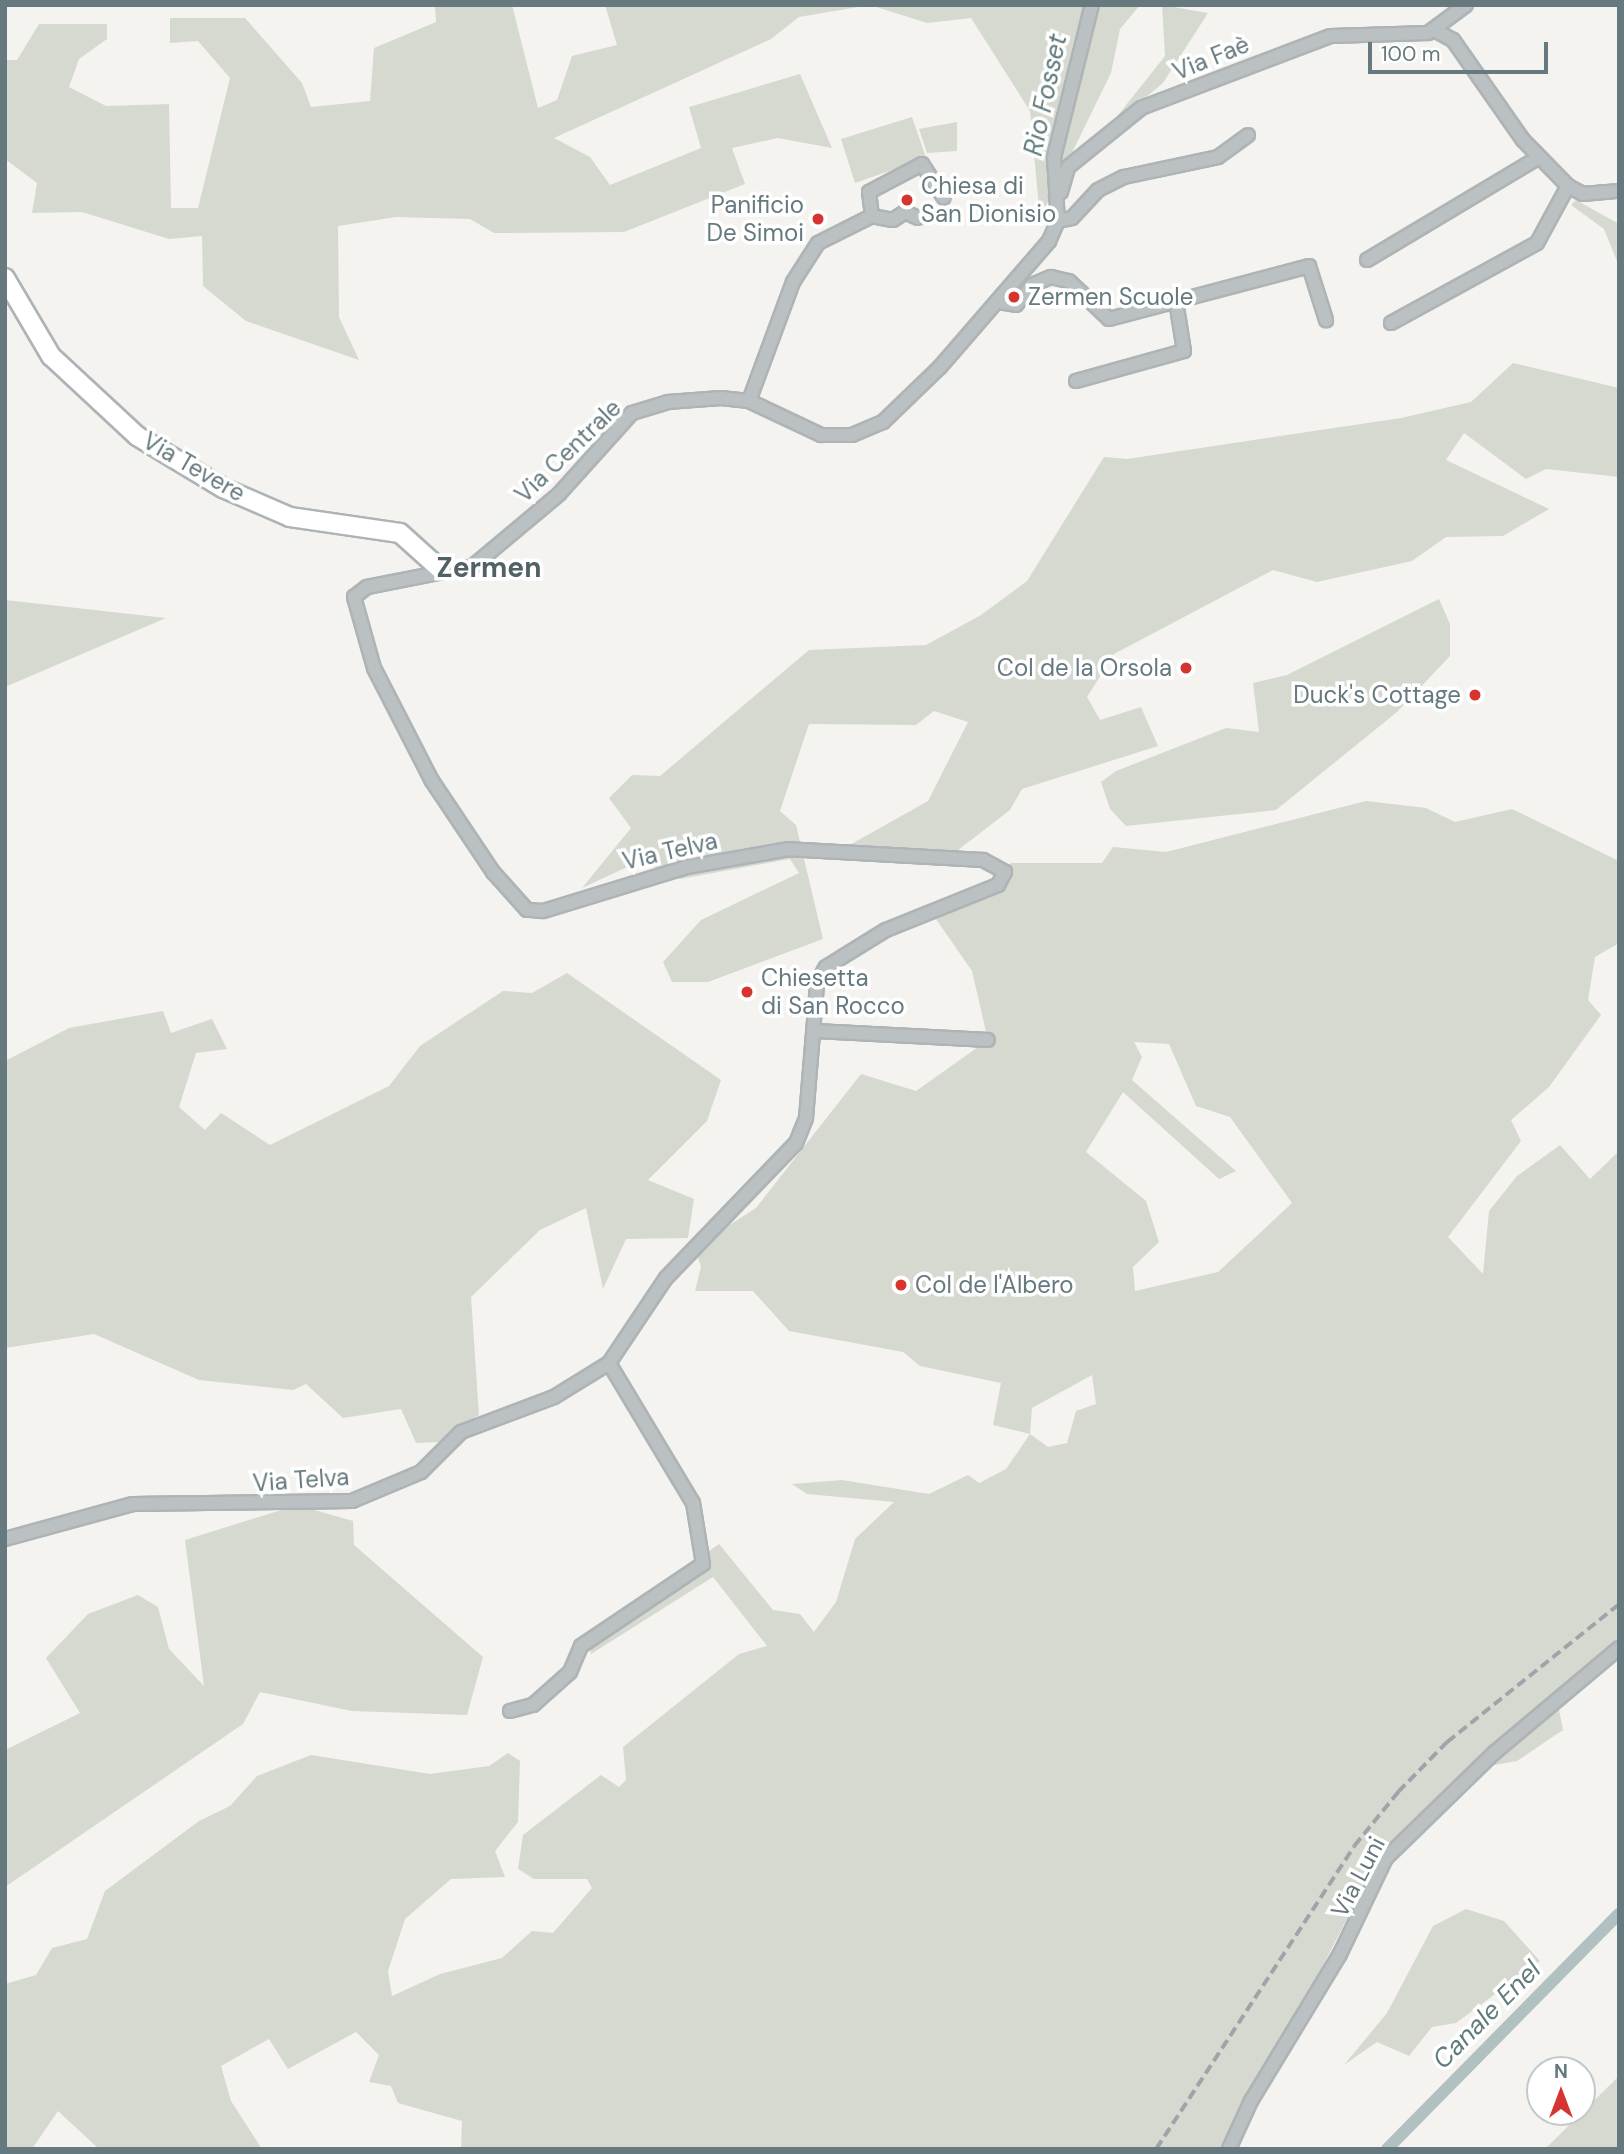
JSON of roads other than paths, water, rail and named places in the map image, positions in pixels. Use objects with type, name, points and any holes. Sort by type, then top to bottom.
[{"type":"main road","name":"Via Tevere","points":[[5,278],[51,356],[137,436],[223,488],[290,517],[400,533],[440,569]]},
{"type":"street","points":[[1058,222],[1054,157],[1092,5]]},
{"type":"street","points":[[1466,5],[1436,28],[1453,40],[1539,158],[1568,186],[1583,194],[1619,191]]},
{"type":"street","name":"Via Faè","points":[[1055,206],[1062,204],[1068,167],[1141,108],[1331,36],[1436,28]]},
{"type":"street","name":"Via Centrale","points":[[440,569],[473,566],[559,494],[632,413],[668,402],[750,401],[821,435],[872,426],[940,367],[999,302],[1058,222],[1072,218],[1098,190],[1124,177],[1218,157],[1248,135]]},
{"type":"street","points":[[1367,260],[1539,158]]},
{"type":"street","points":[[872,216],[869,192],[922,164],[944,198]]},
{"type":"street","points":[[1391,323],[1537,243],[1568,186]]},
{"type":"street","points":[[750,401],[805,257],[818,243],[872,216],[893,220],[905,212],[918,218]]},
{"type":"street","points":[[999,302],[1016,306],[1032,285],[1051,277],[1069,281],[1109,319],[1309,266],[1326,320]]},
{"type":"street","points":[[1076,381],[1184,351],[1176,301]]},
{"type":"street","name":"Via Telva","points":[[5,1539],[133,1504],[352,1501],[421,1472],[461,1432],[554,1397],[609,1363],[666,1278],[796,1143],[806,1118],[817,1031],[817,983],[826,967],[886,930],[998,885],[1005,872],[983,860],[789,849],[687,867],[543,911],[527,910],[493,872],[432,780],[374,668],[354,597],[367,587],[440,569]]},
{"type":"street","points":[[817,1031],[988,1040]]},
{"type":"street","points":[[510,1711],[533,1705],[570,1672],[582,1646],[703,1564],[693,1503],[609,1363]]},
{"type":"street","name":"Via Luni","points":[[1229,2149],[1251,2101],[1340,1954],[1386,1858],[1494,1753],[1619,1648]]},
{"type":"waterway","name":"Rio Fosset","points":[[1075,50],[1085,5]]},
{"type":"waterway","name":"Rio Fosset","points":[[1050,195],[1052,215]]},
{"type":"waterway","name":"Canale Enel","points":[[1387,2149],[1619,1914]]},
{"type":"railway","points":[[1156,2149],[1354,1846],[1398,1792],[1447,1742],[1619,1604]]},
{"type":"place","name":"Chiesa di San Dionisio","points":[[907,200]]},
{"type":"place","name":"Panificio De Simoi","points":[[818,219]]},
{"type":"place","name":"Zermen Scuole","points":[[1014,297]]},
{"type":"place","name":"Col de la Orsola","points":[[1186,668]]},
{"type":"place","name":"Duck's Cottage","points":[[1475,695]]},
{"type":"place","name":"Chiesetta di San Rocco","points":[[747,992]]},
{"type":"place","name":"Col de l'Albero","points":[[901,1285]]},
{"type":"district","name":"Zermen","points":[[489,568]]}]
